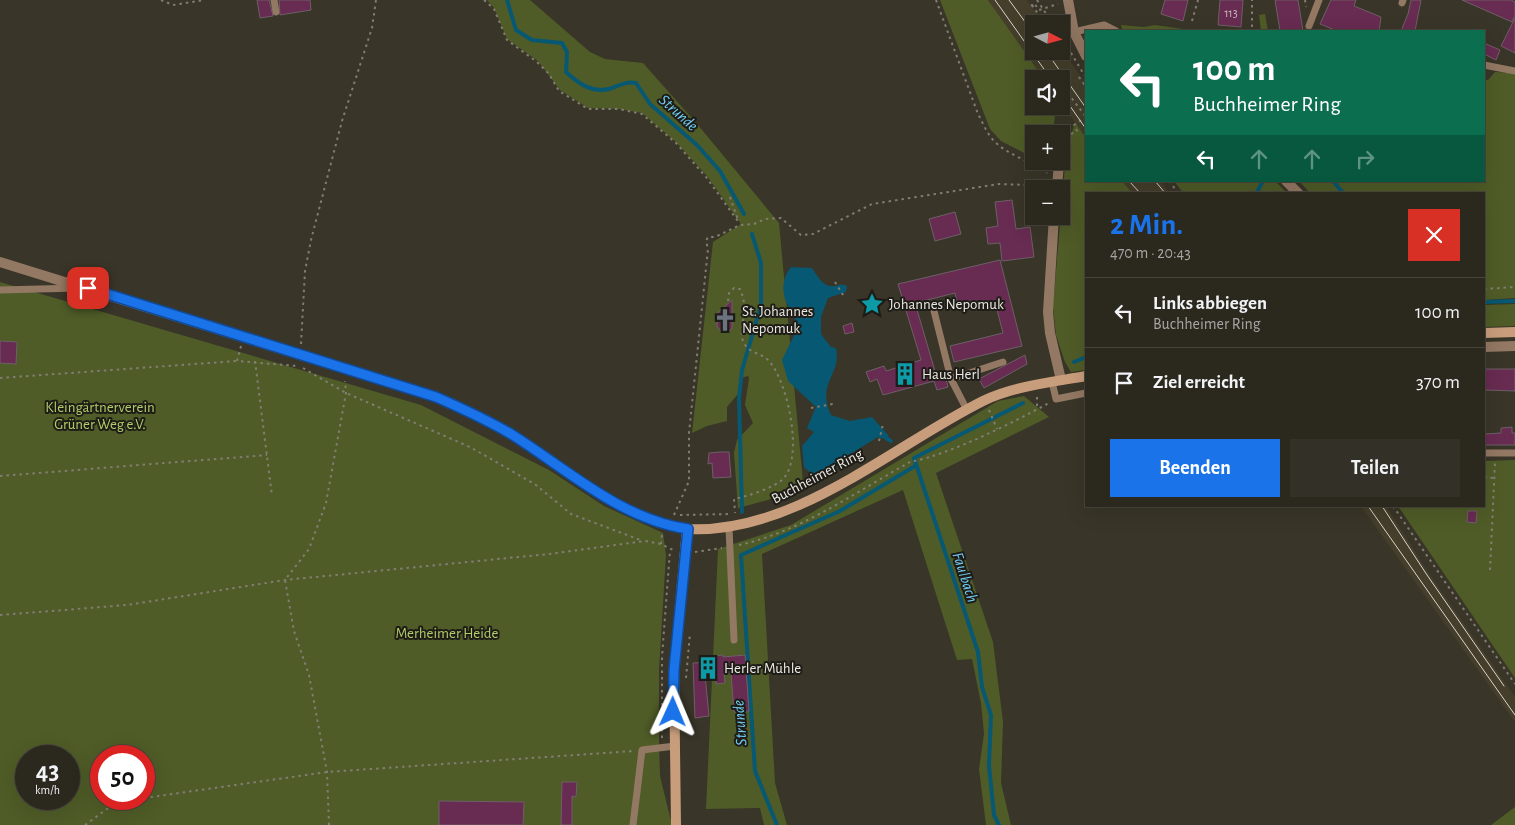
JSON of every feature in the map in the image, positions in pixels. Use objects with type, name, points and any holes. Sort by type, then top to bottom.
[{"type":"main road","points":[[1485,333],[1515,332]]},
{"type":"main road","name":"Buchheimer Ring","points":[[688,529],[729,528],[787,512],[984,400],[1037,384],[1085,376]]},
{"type":"main road","points":[[676,825],[674,670],[688,529]]},
{"type":"street","points":[[1068,2],[1074,32],[1085,54]]},
{"type":"street","points":[[1287,182],[1297,192]]},
{"type":"street","points":[[1053,225],[1048,312],[1057,381]]},
{"type":"street","name":"Buchheimer Ring","points":[[0,262],[344,367],[429,395],[474,414],[511,434],[627,510],[655,522],[688,529]]},
{"type":"street","points":[[1485,347],[1515,346]]},
{"type":"lane","points":[[274,0],[276,12]]},
{"type":"lane","points":[[1309,26],[1319,0]]},
{"type":"lane","points":[[1074,32],[1104,26],[1114,30]]},
{"type":"lane","points":[[1485,65],[1515,71]]},
{"type":"lane","points":[[0,290],[88,288]]},
{"type":"lane","points":[[934,311],[951,379],[967,410]]},
{"type":"lane","points":[[951,379],[1002,362]]},
{"type":"lane","points":[[1057,381],[1056,399],[1085,393]]},
{"type":"lane","points":[[1485,453],[1515,453]]},
{"type":"lane","points":[[729,528],[734,640]]},
{"type":"lane","points":[[633,825],[642,750],[675,746]]},
{"type":"path","points":[[161,0],[173,5],[205,0]]},
{"type":"path","points":[[301,345],[305,271],[311,240],[342,121],[372,28],[376,0]]},
{"type":"path","points":[[484,0],[494,9],[507,40],[537,62],[549,74],[559,90],[588,109],[619,110],[642,114],[676,143],[706,177],[739,223],[744,225],[754,224],[765,219],[781,218],[801,235],[813,234],[872,204],[999,184],[1025,184]]},
{"type":"path","points":[[936,0],[978,114],[994,141],[1009,152],[1031,162],[1051,180]]},
{"type":"path","points":[[1037,0],[1047,15]]},
{"type":"path","points":[[1192,21],[1198,0]]},
{"type":"path","points":[[1252,0],[1252,27]]},
{"type":"path","points":[[1039,15],[1032,5],[1034,3],[1039,10],[1068,2]]},
{"type":"path","points":[[1070,51],[1085,76]]},
{"type":"path","points":[[1079,77],[1085,86]]},
{"type":"path","points":[[1070,96],[1085,116]]},
{"type":"path","points":[[1070,136],[1078,130],[1074,125],[1085,118]]},
{"type":"path","points":[[1170,182],[1177,192]]},
{"type":"path","points":[[730,196],[739,223]]},
{"type":"path","points":[[674,515],[689,480],[688,433],[708,249],[706,241],[708,237],[715,237],[739,223]]},
{"type":"path","points":[[836,282],[843,295]]},
{"type":"path","points":[[1485,289],[1515,287]]},
{"type":"path","points":[[728,301],[729,293],[734,288],[740,290],[745,299],[745,318],[741,338],[746,348],[769,361],[788,398],[794,457],[783,480],[745,498],[734,499],[734,510]]},
{"type":"path","points":[[237,362],[244,337]]},
{"type":"path","points":[[255,361],[272,496]]},
{"type":"path","points":[[0,378],[255,361],[301,367],[346,393],[470,447],[536,485],[571,514],[645,541],[661,544]]},
{"type":"path","points":[[329,825],[327,772],[309,675],[294,630],[285,580],[309,549],[326,503],[346,393],[344,367]]},
{"type":"path","points":[[1037,384],[1037,409]]},
{"type":"path","points":[[910,462],[924,459],[997,429],[1056,399]]},
{"type":"path","points":[[811,408],[833,404]]},
{"type":"path","points":[[988,409],[997,429]]},
{"type":"path","points":[[880,441],[883,424]]},
{"type":"path","points":[[1490,570],[1496,453]]},
{"type":"path","points":[[0,476],[267,455]]},
{"type":"path","points":[[1485,477],[1494,478]]},
{"type":"path","points":[[1393,507],[1515,684]]},
{"type":"path","points":[[667,514],[735,514]]},
{"type":"path","points":[[0,615],[127,605],[285,580],[549,554],[645,541]]},
{"type":"path","points":[[686,684],[690,627]]},
{"type":"path","points":[[155,796],[327,772],[642,750]]},
{"type":"path","points":[[85,825],[106,810]]},
{"type":"shaded area","points":[[988,0],[1027,0],[1038,15],[1025,15],[1025,52]]},
{"type":"shaded area","points":[[1031,60],[1069,60],[1085,83],[1085,137],[1070,115],[1070,70],[1038,70]]},
{"type":"shaded area","points":[[1123,182],[1161,182],[1169,192],[1131,192]]},
{"type":"shaded area","points":[[1362,507],[1387,507],[1428,572],[1515,697],[1515,722]]},
{"type":"green space","points":[[487,0],[530,0],[590,52],[605,59],[643,63],[698,125],[779,223],[803,482],[768,500],[738,508],[734,453],[737,440],[753,423],[745,405],[748,376],[741,378],[738,394],[727,407],[727,421],[707,426],[692,433],[713,242],[741,224],[707,176],[676,142],[642,113],[619,109],[588,108],[560,90],[538,61],[507,39],[494,8]]},
{"type":"green space","points":[[940,0],[988,0],[1025,52],[1025,60],[1031,60],[1038,70],[1025,70],[1025,115],[1055,115],[1054,125],[1025,125],[1025,153],[1001,141],[990,129]]},
{"type":"green space","points":[[1265,14],[1268,30],[1261,30],[1259,15]]},
{"type":"green space","points":[[1121,25],[1144,27],[1155,25],[1190,30],[1123,30]]},
{"type":"green space","points":[[1495,72],[1515,73],[1515,298],[1485,300],[1485,192],[1309,192],[1300,182],[1485,182],[1485,80],[1488,80]]},
{"type":"green space","points":[[1075,122],[1085,137],[1085,182],[1123,182],[1131,192],[1085,192],[1085,370],[1071,372],[1065,362],[1056,335],[1053,307],[1060,225],[1070,225],[1070,180],[1064,180],[1065,170],[1070,170],[1070,140]]},
{"type":"green space","points":[[1175,182],[1276,182],[1286,192],[1182,192]]},
{"type":"green space","name":"Merheimer Heide","points":[[0,282],[421,405],[549,470],[604,506],[663,533],[666,555],[659,670],[660,776],[672,825],[0,825]]},
{"type":"green space","points":[[1515,304],[1515,326],[1485,327],[1485,305]]},
{"type":"green space","points":[[1024,396],[1049,417],[936,473],[993,642],[1003,722],[1001,783],[1011,825],[986,825],[979,769],[984,734],[981,703],[972,659],[957,660],[903,490],[762,554],[775,783],[787,825],[764,825],[760,808],[706,809],[718,549],[791,525],[998,401]]},
{"type":"green space","points":[[1515,460],[1515,678],[1399,507],[1485,507],[1485,461]]},
{"type":"green space","points":[[1515,807],[1515,825],[1491,825]]},
{"type":"water","points":[[791,267],[812,268],[821,281],[827,285],[847,286],[846,292],[828,298],[821,317],[821,334],[831,347],[836,348],[837,357],[826,394],[831,415],[850,421],[872,417],[889,436],[884,439],[878,437],[844,458],[834,471],[819,476],[813,475],[804,467],[802,446],[814,432],[807,428],[816,407],[788,381],[782,360],[796,331],[795,315],[787,304],[784,292],[785,279]]},
{"type":"building","points":[[257,0],[269,0],[273,16],[260,18]]},
{"type":"building","points":[[279,0],[310,0],[311,10],[280,15]]},
{"type":"building","points":[[1165,0],[1188,0],[1183,21],[1161,14]]},
{"type":"building","points":[[1220,0],[1243,0],[1241,27],[1218,25]]},
{"type":"building","points":[[1275,0],[1298,0],[1303,30],[1280,30]]},
{"type":"building","points":[[1331,0],[1356,0],[1354,6],[1381,17],[1379,30],[1335,30],[1320,24]]},
{"type":"building","points":[[1411,0],[1421,0],[1415,30],[1401,30]]},
{"type":"building","points":[[1462,0],[1511,0],[1515,2],[1515,15],[1512,22]]},
{"type":"building","points":[[1515,18],[1515,53],[1501,46]]},
{"type":"building","points":[[1485,43],[1500,50],[1496,60],[1485,54]]},
{"type":"building","points":[[1012,200],[1016,229],[1030,227],[1034,257],[1002,261],[1000,243],[988,244],[986,228],[998,226],[995,202]]},
{"type":"building","points":[[955,212],[961,234],[935,241],[929,219]]},
{"type":"building","points":[[1000,260],[1022,346],[954,362],[950,346],[1003,333],[995,302],[959,310],[955,293],[915,303],[937,378],[945,376],[948,387],[937,390],[934,381],[883,395],[877,379],[870,382],[866,372],[884,366],[886,371],[921,360],[898,284]]},
{"type":"building","name":"St. Johannes Nepomuk","points":[[732,300],[732,328],[728,332],[721,331],[717,326],[718,313]]},
{"type":"building","points":[[852,323],[854,332],[845,334],[843,326]]},
{"type":"building","points":[[0,341],[17,342],[16,364],[0,363]]},
{"type":"building","points":[[1025,355],[1027,364],[984,388],[979,379]]},
{"type":"building","points":[[1485,369],[1515,369],[1515,391],[1485,390]]},
{"type":"building","points":[[1512,427],[1512,433],[1515,433],[1515,445],[1485,445],[1485,434],[1501,433],[1501,428]]},
{"type":"building","points":[[729,452],[731,477],[713,478],[712,463],[708,464],[709,453]]},
{"type":"building","points":[[1468,511],[1477,511],[1476,523],[1467,522]]},
{"type":"building","points":[[723,655],[723,657],[745,655],[749,711],[734,712],[731,673],[724,673],[725,683],[716,684],[716,674],[705,675],[709,716],[695,718],[693,663],[714,662],[714,656]]},
{"type":"building","points":[[562,782],[577,782],[576,797],[572,796],[572,825],[561,825]]},
{"type":"building","points":[[439,801],[524,802],[523,825],[439,825]]},
{"type":"waterway","name":"Strunde","points":[[507,0],[516,30],[532,40],[562,43],[567,52],[566,72],[575,80],[596,90],[609,89],[625,83],[636,83],[650,104],[697,145],[720,171],[744,214]]},
{"type":"waterway","name":"Faulbach","points":[[1257,192],[1262,182]]},
{"type":"waterway","name":"Faulbach","points":[[1334,182],[1342,192]]},
{"type":"waterway","name":"Strunde","points":[[742,512],[739,398],[742,370],[761,305],[761,263],[752,234]]},
{"type":"waterway","name":"Faulbach","points":[[1485,302],[1515,301]]},
{"type":"waterway","name":"Faulbach","points":[[1074,362],[1085,357]]},
{"type":"waterway","name":"Faulbach","points":[[999,825],[994,815],[989,766],[991,715],[982,687],[978,652],[914,458],[1023,403]]},
{"type":"waterway","points":[[886,438],[891,441]]},
{"type":"waterway","name":"Strunde","points":[[777,825],[755,771],[741,555],[840,511],[915,466]]},
{"type":"tram line","points":[[995,0],[1045,70]]},
{"type":"tram line","points":[[1009,0],[1025,22]]},
{"type":"tram line","points":[[1052,60],[1085,107]]},
{"type":"tram line","points":[[1070,106],[1085,128]]},
{"type":"tram line","points":[[1130,182],[1139,192]]},
{"type":"tram line","points":[[1156,182],[1164,192]]},
{"type":"tram line","points":[[1369,507],[1515,715]]},
{"type":"tram line","points":[[1383,507],[1504,686]]},
{"type":"place","name":"Johannes Nepomuk","points":[[872,304]]},
{"type":"place","name":"St. Johannes Nepomuk","points":[[725,320]]},
{"type":"place","name":"Haus Herl","points":[[905,374]]},
{"type":"place","name":"Herler Mühle","points":[[708,668]]},
{"type":"route","points":[[88,288],[436,397],[474,414],[511,434],[627,510],[655,522],[688,529],[674,670],[673,712]]},
{"type":"park label","name":"Kleingärtnerverein Grüner Weg e.V.","points":[[100,416]]}]
